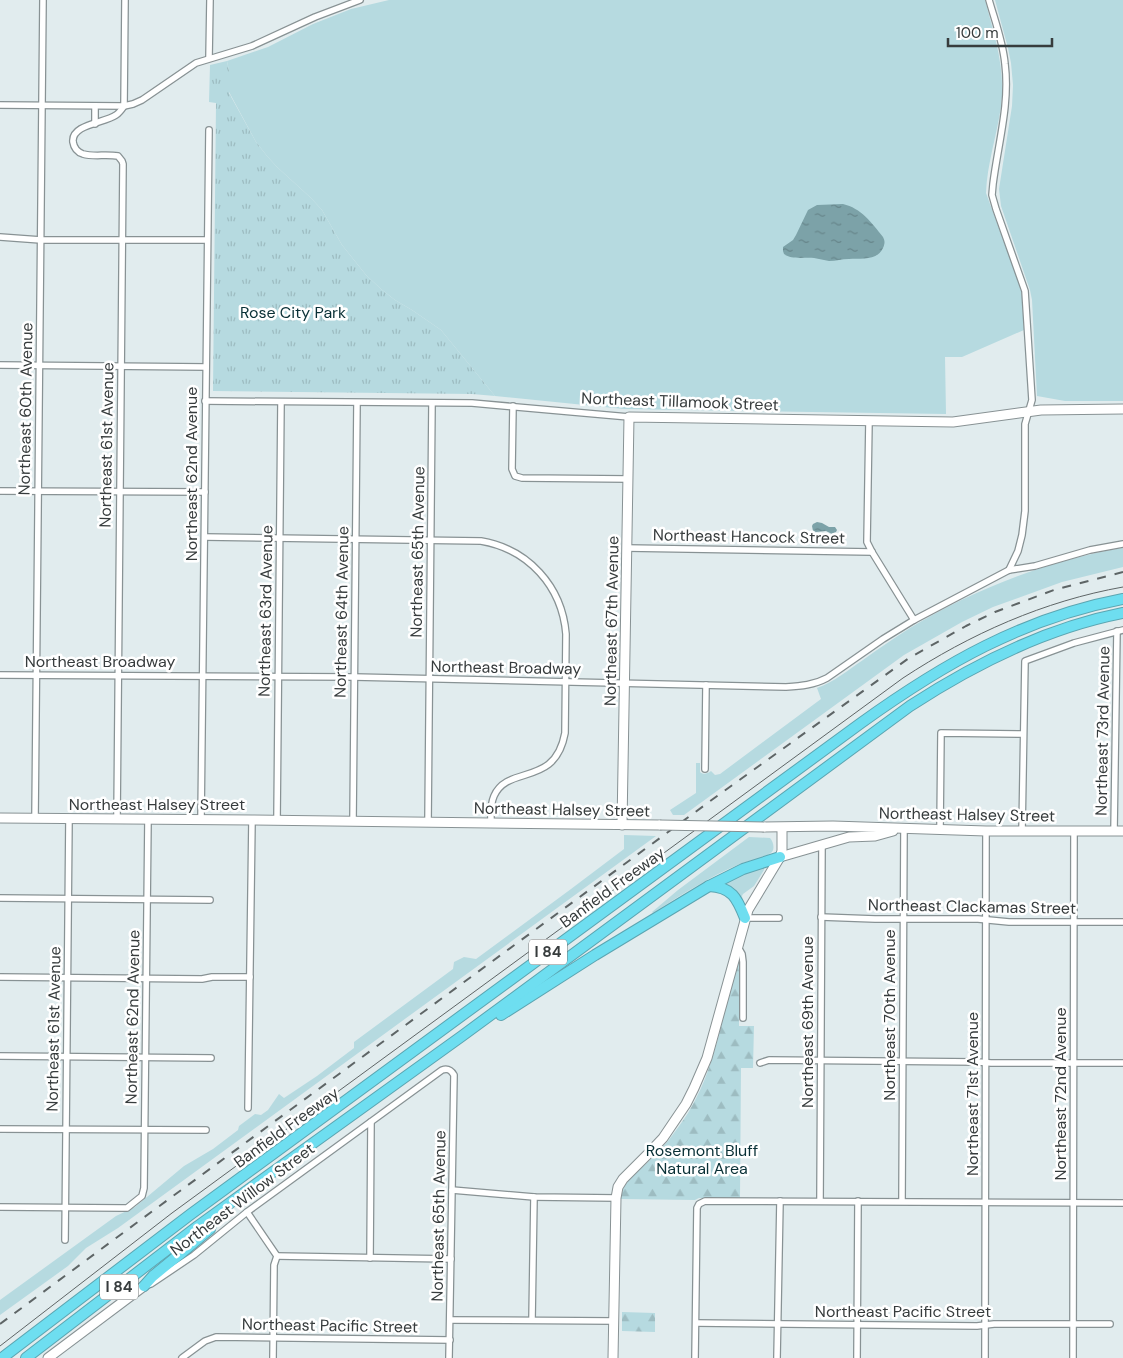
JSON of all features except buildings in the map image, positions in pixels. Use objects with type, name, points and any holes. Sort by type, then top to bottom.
[{"type":"highway","name":"Banfield Freeway","points":[[2,1358],[191,1214],[837,740],[903,694],[953,662],[1014,632],[1062,614],[1123,599]]},
{"type":"highway","name":"Banfield Freeway","points":[[26,1358],[198,1226],[462,1036],[870,734],[931,692],[976,666],[1020,645],[1066,628],[1123,613]]},
{"type":"highway","points":[[462,1036],[490,1022],[588,959],[709,886],[743,869],[780,857]]},
{"type":"highway","points":[[709,886],[727,890],[737,898],[746,918]]},
{"type":"highway","points":[[144,1286],[153,1276],[210,1229],[213,1216]]},
{"type":"street","name":"Northeast 60th Avenue","points":[[35,818],[43,0]]},
{"type":"street","points":[[124,106],[125,0]]},
{"type":"street","points":[[209,58],[210,0]]},
{"type":"street","points":[[0,105],[124,106],[133,104],[152,94],[189,66],[202,60],[252,46],[315,17],[360,0]]},
{"type":"street","points":[[989,0],[1002,44],[1006,77],[1006,104],[992,184],[992,195],[1025,291],[1032,400],[1025,424],[1025,511],[1022,535],[1018,551],[1009,570]]},
{"type":"street","points":[[95,106],[95,124]]},
{"type":"street","name":"Northeast 61st Avenue","points":[[117,818],[123,240],[122,161],[118,156],[113,155],[86,155],[78,152],[73,144],[76,132],[116,115],[124,106]]},
{"type":"street","name":"Northeast 62nd Avenue","points":[[201,819],[209,130]]},
{"type":"street","points":[[0,237],[40,240],[207,240]]},
{"type":"street","points":[[0,365],[206,367]]},
{"type":"street","name":"Northeast Tillamook Street","points":[[205,401],[472,403],[629,417],[953,422],[1028,412],[1068,409],[1123,409]]},
{"type":"street","name":"Northeast 63rd Avenue","points":[[277,820],[281,402]]},
{"type":"street","name":"Northeast 64th Avenue","points":[[352,821],[357,402]]},
{"type":"street","name":"Northeast 65th Avenue","points":[[428,822],[432,403]]},
{"type":"street","points":[[513,406],[512,469],[515,476],[522,478],[628,479]]},
{"type":"street","name":"Northeast 67th Avenue","points":[[622,825],[629,417]]},
{"type":"street","points":[[869,421],[867,542],[914,620]]},
{"type":"street","points":[[0,491],[205,492]]},
{"type":"street","points":[[205,537],[471,541],[499,545],[523,558],[539,571],[554,592],[564,621],[566,634],[563,741],[558,754],[541,770],[502,785],[496,792],[492,802],[491,823]]},
{"type":"street","name":"Northeast Broadway","points":[[0,675],[354,677],[786,687],[813,684],[827,678],[914,620],[1009,570],[1034,566],[1090,550],[1123,544]]},
{"type":"street","name":"Northeast Hancock Street","points":[[627,548],[872,552]]},
{"type":"street","points":[[1022,831],[1024,661],[1074,643],[1120,630]]},
{"type":"street","name":"Northeast 73rd Avenue","points":[[1119,831],[1120,630]]},
{"type":"street","points":[[705,768],[706,685]]},
{"type":"street","points":[[940,830],[941,733],[1023,734]]},
{"type":"street","name":"Northeast Halsey Street","points":[[0,818],[201,819],[782,828],[833,826],[986,831],[1119,831]]},
{"type":"street","name":"Northeast 61st Avenue","points":[[65,1240],[69,818]]},
{"type":"street","name":"Northeast 62nd Avenue","points":[[65,1208],[128,1208],[142,1196],[144,1188],[148,819]]},
{"type":"street","points":[[248,1108],[252,820]]},
{"type":"street","points":[[612,1358],[616,1198],[618,1187],[623,1179],[648,1156],[662,1138],[678,1116],[694,1088],[707,1058],[750,905],[780,857],[782,851],[782,828]]},
{"type":"street","points":[[780,857],[849,837],[875,836],[904,828]]},
{"type":"street","name":"Northeast 70th Avenue","points":[[902,1201],[904,828]]},
{"type":"street","name":"Northeast 71st Avenue","points":[[985,1358],[986,831]]},
{"type":"street","name":"Northeast 72nd Avenue","points":[[1073,1358],[1074,831]]},
{"type":"street","name":"Northeast 69th Avenue","points":[[820,1201],[822,844]]},
{"type":"street","points":[[0,898],[210,900]]},
{"type":"street","name":"Northeast Clackamas Street","points":[[821,917],[1009,922],[1123,922]]},
{"type":"street","points":[[746,918],[778,918]]},
{"type":"street","points":[[738,948],[743,962],[743,1018]]},
{"type":"street","points":[[0,977],[202,979],[212,977],[250,977]]},
{"type":"street","points":[[0,1056],[211,1058]]},
{"type":"street","points":[[760,1063],[769,1060],[820,1060],[1123,1064]]},
{"type":"street","name":"Northeast Willow Street","points":[[48,1358],[144,1286],[151,1284],[194,1254],[247,1212],[442,1070],[450,1070],[454,1074]]},
{"type":"street","name":"Northeast 65th Avenue","points":[[450,1358],[454,1074]]},
{"type":"street","points":[[370,1258],[371,1122]]},
{"type":"street","points":[[0,1129],[206,1130]]},
{"type":"street","points":[[452,1190],[534,1197],[616,1198]]},
{"type":"street","points":[[532,1320],[534,1197]]},
{"type":"street","points":[[695,1358],[697,1212],[699,1204],[705,1201],[1123,1203]]},
{"type":"street","points":[[777,1358],[780,1201]]},
{"type":"street","points":[[857,1358],[858,1201]]},
{"type":"street","points":[[0,1207],[65,1208]]},
{"type":"street","points":[[247,1212],[277,1256]]},
{"type":"street","points":[[277,1256],[451,1259]]},
{"type":"street","points":[[273,1358],[274,1265],[277,1256]]},
{"type":"street","points":[[450,1320],[613,1321]]},
{"type":"street","name":"Northeast Pacific Street","points":[[696,1323],[858,1326],[1110,1324]]},
{"type":"street","name":"Northeast Pacific Street","points":[[182,1358],[210,1338],[450,1340]]},
{"type":"green space","points":[[389,0],[985,0],[1001,65],[1002,79],[1001,106],[988,171],[986,193],[1020,286],[1024,330],[962,357],[945,357],[946,414],[624,409],[495,396],[441,330],[395,300],[366,275],[342,245],[322,210],[277,167],[256,142],[229,92],[227,61],[268,47],[313,24],[351,9]]},
{"type":"green space","points":[[995,0],[1123,0],[1123,401],[1065,401],[1037,396],[1032,300],[1001,206],[999,189],[1012,106],[1013,85],[1008,48]]},
{"type":"green space","name":"Rose City Park","points":[[227,61],[229,93],[256,142],[267,156],[322,210],[342,245],[366,275],[395,300],[441,330],[495,396],[472,394],[213,391],[216,103],[209,102],[210,65]]},
{"type":"green space","points":[[1123,548],[1123,567],[1062,582],[993,607],[962,622],[904,655],[684,815],[673,815],[670,810],[696,793],[696,763],[700,763],[700,772],[702,774],[711,771],[715,775],[720,774],[821,699],[817,688],[841,676],[910,628],[934,614],[986,589],[1040,568],[1095,553]]},
{"type":"green space","points":[[624,835],[656,836],[118,1228],[86,1248],[68,1266],[0,1315],[0,1300],[116,1216],[135,1207],[184,1166],[213,1149],[255,1114],[261,1115],[268,1110],[279,1094],[284,1098],[317,1076],[354,1048],[354,1042],[453,969],[454,962],[464,957],[476,959],[571,889],[624,849]]},
{"type":"green space","points":[[749,837],[770,838],[773,845],[772,852],[717,875],[652,912],[678,890]]},
{"type":"green space","points":[[764,867],[754,886],[743,894],[743,901],[722,883],[732,878]]},
{"type":"green space","name":"Rosemont Bluff Natural Area","points":[[737,961],[739,962],[739,1026],[754,1026],[753,1068],[741,1068],[740,1198],[699,1198],[695,1200],[621,1199],[627,1182],[668,1141],[698,1096],[718,1039]]},
{"type":"green space","points":[[622,1312],[655,1313],[655,1332],[622,1331]]},
{"type":"water","points":[[843,204],[861,213],[883,237],[883,248],[877,255],[868,258],[829,261],[814,258],[794,258],[784,254],[783,247],[793,240],[808,210],[817,205]]},
{"type":"water","points":[[817,522],[829,527],[835,527],[837,530],[832,534],[826,531],[813,531],[812,526]]},
{"type":"tram line","points":[[0,1346],[172,1213],[903,678],[955,647],[1008,621],[1065,601],[1123,587]]},
{"type":"railway","points":[[0,1324],[713,799],[909,658],[995,612],[1054,590],[1123,572]]}]
